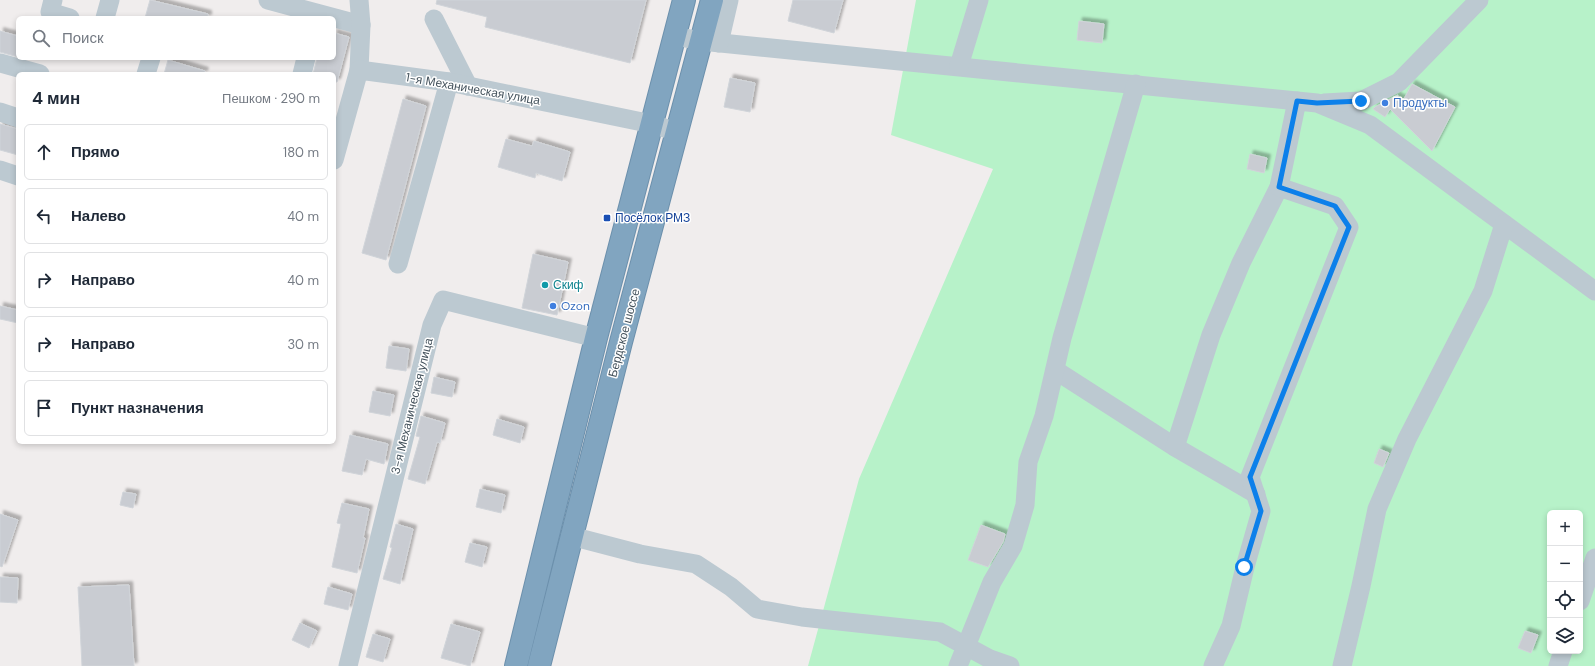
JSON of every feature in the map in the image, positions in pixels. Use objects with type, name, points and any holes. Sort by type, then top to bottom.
[{"type":"highway","name":"Бердское шоссе","points":[[516,666],[596,338],[684,0]]},
{"type":"highway","name":"Бердское шоссе","points":[[539,666],[571,536],[677,132],[710,42],[712,0]]},
{"type":"street","points":[[106,16],[110,0]]},
{"type":"street","points":[[268,0],[318,16]]},
{"type":"street","points":[[336,153],[359,70],[361,25],[359,0]]},
{"type":"street","points":[[710,42],[729,0]]},
{"type":"street","points":[[959,66],[979,0]]},
{"type":"street","points":[[675,36],[710,42],[1317,103],[1361,101],[1399,82],[1479,0]]},
{"type":"street","points":[[50,10],[65,16]]},
{"type":"street","points":[[434,19],[468,86]]},
{"type":"street","points":[[336,20],[361,25]]},
{"type":"street","points":[[147,72],[150,60]]},
{"type":"street","points":[[302,72],[306,60]]},
{"type":"street","points":[[0,63],[36,68]]},
{"type":"street","name":"1-я Механическая улица","points":[[359,70],[449,82],[652,124],[677,132]]},
{"type":"street","points":[[398,264],[449,82]]},
{"type":"street","points":[[958,666],[992,582],[1013,546],[1025,506],[1028,462],[1044,416],[1062,338],[1136,84]]},
{"type":"street","points":[[1175,447],[1211,335],[1241,263],[1279,187],[1297,101]]},
{"type":"street","points":[[1317,103],[1370,124],[1595,291]]},
{"type":"street","points":[[0,112],[16,117]]},
{"type":"street","points":[[0,170],[16,175]]},
{"type":"street","points":[[1213,666],[1231,626],[1244,567],[1261,511],[1250,477],[1349,227],[1335,206],[1279,187]]},
{"type":"street","points":[[1342,666],[1377,509],[1407,439],[1483,291],[1504,224]]},
{"type":"street","name":"3-я Механическая улица","points":[[348,666],[432,324],[443,300],[596,338]]},
{"type":"street","points":[[1055,370],[1175,447],[1256,494]]},
{"type":"street","points":[[571,536],[640,554],[696,564],[731,587],[757,609],[802,617],[940,632],[990,658],[1010,666]]},
{"type":"street","points":[[1583,592],[1595,558]]},
{"type":"street","points":[[1558,666],[1562,654]]},
{"type":"green space","points":[[916,0],[1595,0],[1595,666],[808,666],[859,479],[993,169],[891,135]]},
{"type":"building","points":[[150,0],[208,14],[208,16],[146,16]]},
{"type":"building","points":[[437,0],[646,0],[630,63],[485,27],[487,17],[436,4]]},
{"type":"building","points":[[793,0],[843,0],[834,33],[788,21]]},
{"type":"building","points":[[1079,21],[1104,24],[1102,43],[1077,40]]},
{"type":"building","points":[[0,31],[16,35],[16,56],[0,52]]},
{"type":"building","points":[[336,34],[349,37],[337,82],[336,72],[314,72],[316,60],[336,60]]},
{"type":"building","points":[[168,60],[205,71],[205,72],[165,72]]},
{"type":"building","points":[[730,78],[755,83],[750,112],[724,107]]},
{"type":"building","points":[[1412,84],[1455,107],[1432,151],[1390,109],[1385,117],[1373,109],[1398,95],[1397,97],[1404,99]]},
{"type":"building","points":[[403,99],[426,106],[386,260],[362,253]]},
{"type":"building","points":[[0,124],[16,128],[16,154],[0,150]]},
{"type":"building","points":[[506,139],[532,146],[534,141],[570,152],[562,181],[536,173],[535,178],[498,167]]},
{"type":"building","points":[[1250,154],[1267,158],[1264,173],[1247,169]]},
{"type":"building","name":"Скиф","points":[[533,254],[568,262],[557,315],[522,308]]},
{"type":"building","points":[[0,306],[16,310],[16,323],[0,319]]},
{"type":"building","points":[[389,346],[409,349],[406,371],[386,368]]},
{"type":"building","points":[[434,377],[455,382],[452,397],[431,393]]},
{"type":"building","points":[[373,391],[394,395],[390,416],[369,412]]},
{"type":"building","points":[[421,416],[445,423],[440,443],[437,442],[425,484],[408,479],[420,437],[416,436]]},
{"type":"building","points":[[497,419],[524,427],[520,443],[493,435]]},
{"type":"building","points":[[350,435],[388,444],[384,464],[366,459],[362,475],[342,471]]},
{"type":"building","points":[[1379,449],[1389,453],[1383,467],[1374,463]]},
{"type":"building","points":[[480,489],[505,495],[501,513],[476,507]]},
{"type":"building","points":[[123,492],[136,494],[133,508],[120,505]]},
{"type":"building","points":[[342,503],[369,509],[363,538],[365,538],[357,573],[332,567],[341,524],[337,523]]},
{"type":"building","points":[[0,514],[18,520],[2,567],[0,566]]},
{"type":"building","points":[[396,524],[413,529],[400,584],[383,579],[392,548],[390,547]]},
{"type":"building","points":[[981,525],[1005,534],[1003,542],[988,567],[968,560]]},
{"type":"building","points":[[470,543],[487,547],[482,567],[465,562]]},
{"type":"building","points":[[0,577],[18,578],[17,603],[0,602]]},
{"type":"building","points":[[129,585],[134,666],[82,666],[78,587]]},
{"type":"building","points":[[328,587],[352,594],[348,610],[324,604]]},
{"type":"building","points":[[300,623],[317,631],[309,648],[292,640]]},
{"type":"building","points":[[451,624],[480,632],[470,666],[441,658]]},
{"type":"building","points":[[1525,631],[1538,635],[1531,653],[1518,648]]},
{"type":"building","points":[[373,634],[390,639],[383,662],[366,657]]},
{"type":"place","name":"Продукты","points":[[1385,103]]},
{"type":"place","name":"Посёлок РМЗ","points":[[607,218]]},
{"type":"place","name":"Скиф","points":[[545,285]]},
{"type":"place","name":"Ozon","points":[[553,306]]},
{"type":"route","points":[[1244,567],[1261,511],[1250,477],[1349,227],[1335,206],[1279,187],[1297,101],[1317,103],[1361,101]]}]
